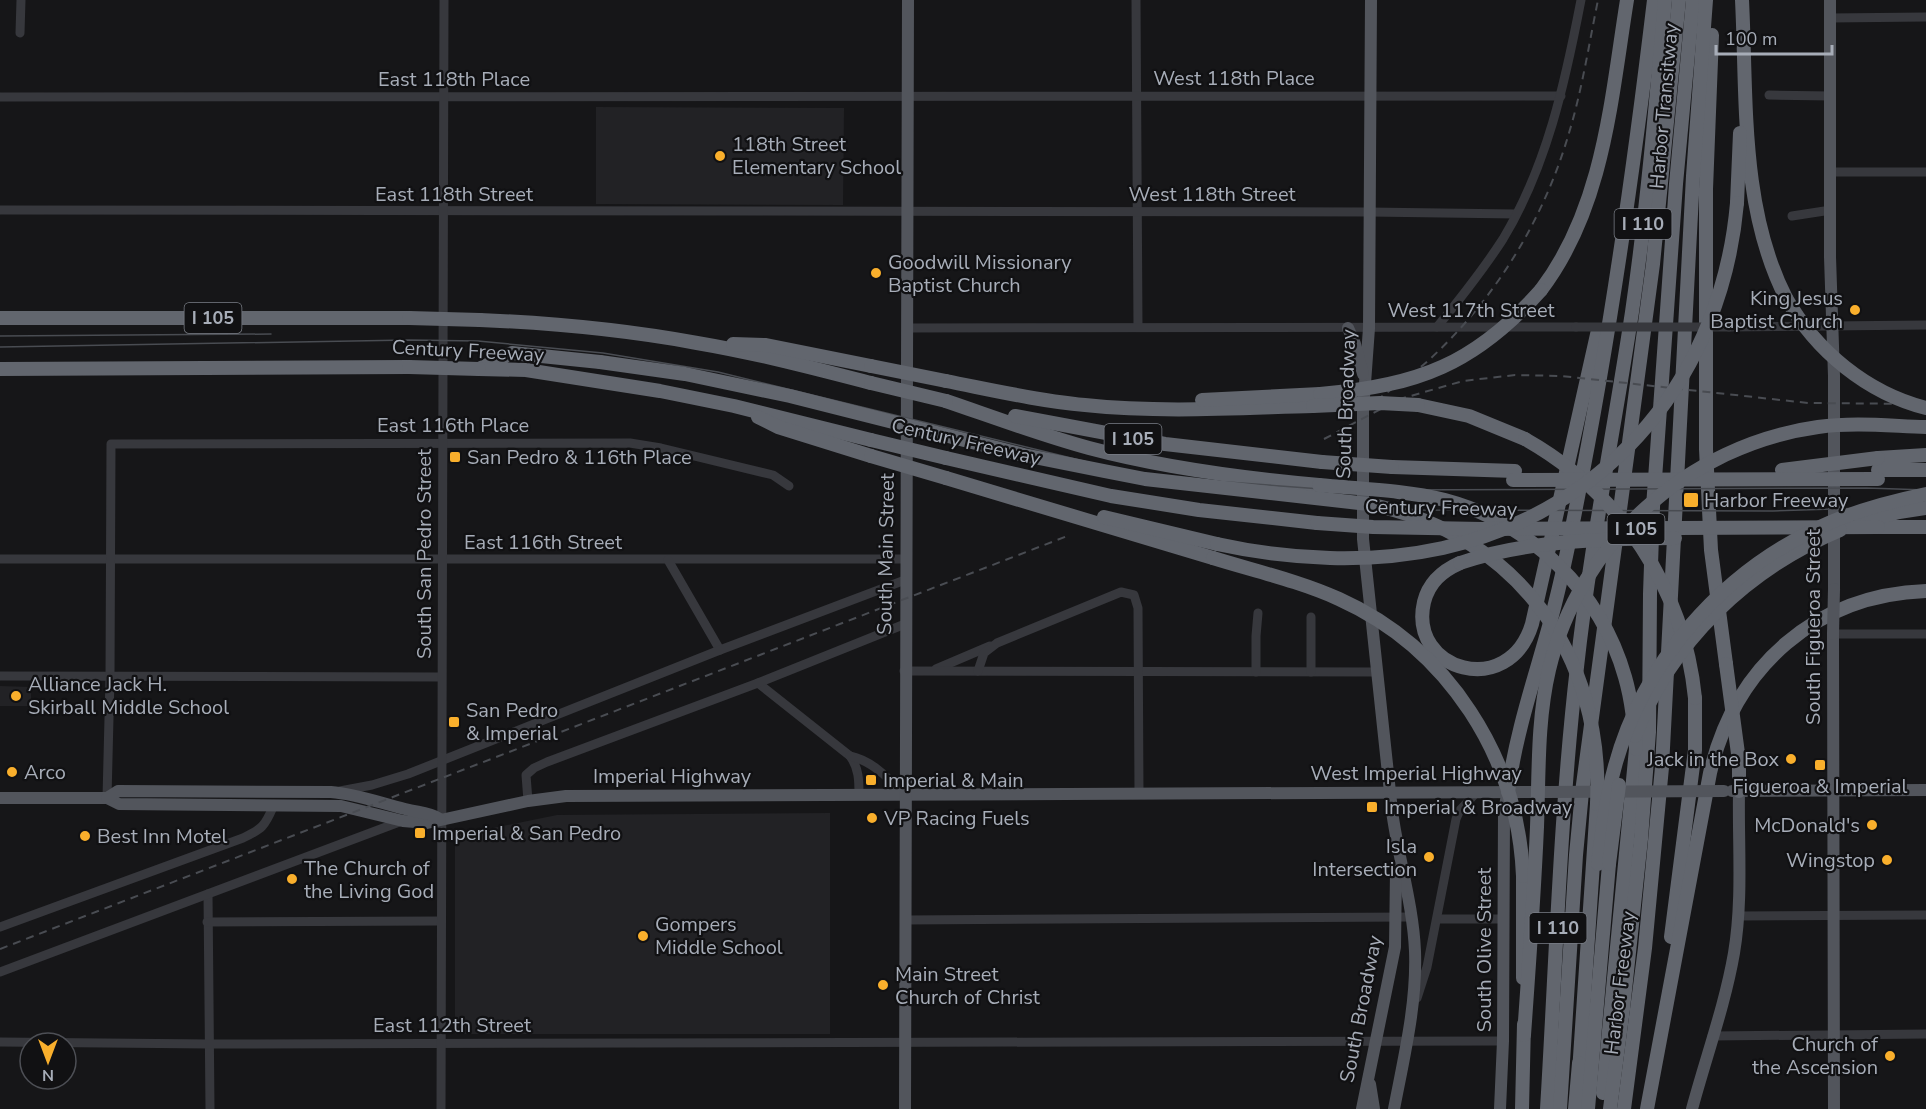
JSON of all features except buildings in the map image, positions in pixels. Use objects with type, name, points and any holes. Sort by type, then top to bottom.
[{"type":"highway","points":[[1316,400],[1395,384],[1445,366],[1490,338],[1518,315],[1541,290],[1568,250],[1590,197],[1609,113],[1627,0]]},
{"type":"highway","points":[[1508,792],[1523,721],[1549,627],[1577,502],[1617,272],[1654,0]]},
{"type":"highway","name":"I 110","points":[[1547,1109],[1575,683],[1589,577],[1641,244],[1665,0]]},
{"type":"highway","name":"Harbor Transitway","points":[[1560,1109],[1582,792],[1653,264],[1678,0]]},
{"type":"highway","name":"Harbor Transitway","points":[[1610,1109],[1634,917],[1649,732],[1651,549],[1671,252],[1693,0]]},
{"type":"highway","name":"Harbor Freeway","points":[[1624,1109],[1645,948],[1662,767],[1692,200],[1706,0]]},
{"type":"highway","points":[[1713,0],[1706,189],[1706,449],[1711,550],[1738,761],[1739,791]]},
{"type":"highway","points":[[1055,511],[1105,517],[1217,544],[1277,554],[1328,557],[1379,556],[1427,551],[1468,541],[1539,513],[1573,492],[1631,444],[1665,405],[1687,371],[1706,333],[1721,293],[1731,253],[1737,203],[1741,0]]},
{"type":"highway","points":[[1741,0],[1752,184],[1772,268],[1786,298],[1811,334],[1842,365],[1878,389],[1926,408]]},
{"type":"highway","points":[[1626,202],[1535,613],[1526,640],[1512,658],[1485,669],[1468,669],[1452,664],[1435,649],[1425,628],[1424,606],[1429,589],[1443,572],[1460,563],[1511,551],[1553,544],[1757,536],[1878,527]]},
{"type":"highway","name":"Century Freeway","points":[[0,318],[409,318],[480,320],[592,328],[698,343],[783,361],[946,401],[1128,438],[1230,453],[1322,462],[1488,471],[1514,476],[1782,470],[1926,470]]},
{"type":"highway","points":[[698,343],[766,345],[1007,393],[1074,399],[1316,400],[1418,405],[1469,416],[1525,439],[1564,464],[1585,481],[1622,520],[1644,549],[1664,584],[1690,659],[1695,698],[1695,750],[1664,1011]]},
{"type":"highway","points":[[479,369],[512,353],[686,374],[790,396],[1024,455],[1145,479],[1379,507],[1401,512],[1432,524],[1477,548],[1520,585],[1553,627],[1575,668],[1593,724],[1597,753],[1597,793],[1579,1072]]},
{"type":"highway","name":"Century Freeway","points":[[0,369],[409,367],[526,370],[660,391],[734,406],[946,458],[1111,495],[1199,510],[1317,523],[1373,527],[1472,529],[1926,527]]},
{"type":"highway","points":[[946,401],[1088,448],[1149,462],[1227,476],[1406,493],[1446,501],[1501,522],[1543,551],[1581,590],[1609,636],[1628,687],[1636,749],[1602,1109]]},
{"type":"highway","points":[[734,406],[778,427],[1323,592],[1370,615],[1405,639],[1430,661],[1458,693],[1473,715],[1490,745],[1514,809],[1523,876],[1524,1035]]},
{"type":"highway","points":[[1522,1109],[1524,1035],[1543,701],[1549,668],[1562,628],[1576,597],[1594,567],[1625,527],[1662,493],[1690,473],[1736,450],[1784,434],[1817,427],[1868,425],[1926,428]]},
{"type":"highway","points":[[1514,476],[1878,469],[1926,455]]},
{"type":"highway","points":[[1575,1109],[1605,811],[1621,747],[1636,710],[1652,680],[1675,644],[1694,621],[1722,592],[1749,570],[1797,538],[1826,524],[1876,506],[1926,494]]},
{"type":"highway","points":[[1588,1109],[1615,811],[1626,760],[1652,699],[1672,664],[1693,637],[1722,605],[1756,577],[1797,550],[1842,529],[1882,516],[1926,508]]},
{"type":"highway","points":[[1647,1109],[1714,756],[1725,723],[1742,693],[1774,653],[1816,621],[1863,601],[1897,593],[1926,591]]},
{"type":"main road","name":"South Main Street","points":[[905,1109],[904,671],[908,328],[908,0]]},
{"type":"main road","name":"South Broadway","points":[[1371,0],[1369,328],[1362,411],[1363,539],[1396,844],[1415,949],[1413,1011],[1394,1109]]},
{"type":"main road","name":"South Figueroa Street","points":[[1830,0],[1834,589],[1832,791],[1834,1109]]},
{"type":"main road","points":[[1348,328],[1365,381]]},
{"type":"main road","name":"West Imperial Highway","points":[[905,795],[1926,790]]},
{"type":"main road","name":"Imperial Highway","points":[[107,798],[118,791],[335,792],[357,795],[406,810],[429,812],[440,819]]},
{"type":"main road","points":[[1692,1109],[1734,953],[1739,916],[1739,791]]},
{"type":"main road","points":[[273,807],[278,800],[312,801],[335,792]]},
{"type":"main road","name":"South Olive Street","points":[[1500,1109],[1503,1041],[1504,813],[1508,792]]},
{"type":"main road","name":"Imperial Highway","points":[[0,798],[107,798],[119,804],[341,806],[403,821],[428,823],[528,801],[566,796],[905,795]]},
{"type":"main road","name":"South Broadway","points":[[1362,1109],[1395,947],[1396,844]]},
{"type":"main road","points":[[1370,1068],[1374,1109]]},
{"type":"street","points":[[20,33],[21,0]]},
{"type":"street","name":"South San Pedro Street","points":[[441,1109],[444,0]]},
{"type":"street","points":[[1136,0],[1138,327]]},
{"type":"street","points":[[1437,327],[1503,239],[1543,153],[1561,96],[1581,0]]},
{"type":"street","points":[[1830,18],[1926,18]]},
{"type":"street","points":[[1769,95],[1831,96]]},
{"type":"street","name":"West 118th Place","points":[[908,97],[1561,96]]},
{"type":"street","name":"East 118th Place","points":[[0,97],[908,97]]},
{"type":"street","points":[[1831,172],[1926,172]]},
{"type":"street","name":"East 118th Street","points":[[0,210],[908,213]]},
{"type":"street","points":[[1792,216],[1831,210]]},
{"type":"street","name":"West 118th Street","points":[[908,213],[1516,214]]},
{"type":"street","name":"West 117th Street","points":[[908,328],[1926,325]]},
{"type":"street","name":"East 116th Place","points":[[110,558],[111,444],[630,443],[661,448],[773,475],[789,486]]},
{"type":"street","points":[[107,798],[110,558]]},
{"type":"street","name":"East 116th Street","points":[[0,559],[905,559]]},
{"type":"street","points":[[668,560],[720,650]]},
{"type":"street","points":[[335,792],[372,785],[441,760],[905,580]]},
{"type":"street","points":[[930,671],[1121,592],[1134,595],[1138,608],[1139,794]]},
{"type":"street","points":[[1256,672],[1258,614]]},
{"type":"street","points":[[1311,617],[1311,672]]},
{"type":"street","points":[[528,801],[526,775],[534,768],[758,683],[905,624]]},
{"type":"street","points":[[1833,634],[1926,634]]},
{"type":"street","points":[[978,671],[984,653],[997,643]]},
{"type":"street","points":[[904,671],[1377,672]]},
{"type":"street","points":[[0,676],[441,677]]},
{"type":"street","points":[[758,683],[850,756],[858,772],[859,795]]},
{"type":"street","points":[[850,756],[862,759],[886,776],[905,795]]},
{"type":"street","points":[[1413,1011],[1427,967],[1456,819],[1460,810],[1476,793]]},
{"type":"street","points":[[0,927],[243,838],[260,830],[266,824],[273,807]]},
{"type":"street","points":[[0,972],[403,821]]},
{"type":"street","points":[[208,894],[210,1109]]},
{"type":"street","points":[[1739,916],[1926,915]]},
{"type":"street","points":[[905,920],[1411,917]]},
{"type":"street","points":[[1437,919],[1504,919]]},
{"type":"street","points":[[207,922],[441,921]]},
{"type":"street","points":[[1712,1036],[1926,1034]]},
{"type":"street","name":"East 112th Street","points":[[0,1042],[209,1044],[1503,1041]]},
{"type":"shaded area","name":"118th Street Elementary School","points":[[596,107],[844,108],[843,205],[596,204]]},
{"type":"shaded area","name":"Alliance Jack H. Skirball Middle School","points":[[0,686],[31,687],[31,706],[0,706]]},
{"type":"shaded area","name":"Gompers Middle School","points":[[830,813],[830,1034],[455,1034],[455,838],[458,835],[557,815]]},
{"type":"tram line","points":[[0,336],[271,334]]},
{"type":"tram line","points":[[0,347],[409,340],[478,341],[603,353],[718,372],[1145,476],[1319,503],[1410,510],[1773,511],[1926,506]]},
{"type":"tram line","points":[[1227,482],[1321,489],[1378,490],[1867,488],[1926,490]]},
{"type":"railway","points":[[1365,409],[1422,366],[1454,335],[1476,310],[1515,255],[1546,196],[1559,165],[1582,84],[1598,0]]},
{"type":"railway","points":[[1324,439],[1400,399],[1463,381],[1515,375],[1562,376],[1808,403],[1926,404]]},
{"type":"railway","points":[[0,949],[1070,535]]},
{"type":"place","name":"118th Street Elementary School","points":[[720,156]]},
{"type":"place","name":"Goodwill Missionary Baptist Church","points":[[876,273]]},
{"type":"place","name":"King Jesus Baptist Church","points":[[1855,310]]},
{"type":"place","name":"San Pedro & 116th Place","points":[[455,457]]},
{"type":"place","name":"Harbor Freeway","points":[[1691,500]]},
{"type":"place","name":"Alliance Jack H. Skirball Middle School","points":[[16,696]]},
{"type":"place","name":"San Pedro & Imperial","points":[[454,722]]},
{"type":"place","name":"Jack in the Box","points":[[1791,759]]},
{"type":"place","name":"Figueroa & Imperial","points":[[1820,765]]},
{"type":"place","name":"Arco","points":[[12,772]]},
{"type":"place","name":"Imperial & Main","points":[[871,780]]},
{"type":"place","name":"Imperial & Broadway","points":[[1372,807]]},
{"type":"place","name":"VP Racing Fuels","points":[[872,818]]},
{"type":"place","name":"McDonald's","points":[[1872,825]]},
{"type":"place","name":"Imperial & San Pedro","points":[[420,833]]},
{"type":"place","name":"Best Inn Motel","points":[[85,836]]},
{"type":"place","name":"Isla Intersection","points":[[1429,857]]},
{"type":"place","name":"Wingstop","points":[[1887,860]]},
{"type":"place","name":"The Church of the Living God","points":[[292,879]]},
{"type":"place","name":"Gompers Middle School","points":[[643,936]]},
{"type":"place","name":"Main Street Church of Christ","points":[[883,985]]},
{"type":"place","name":"Church of the Ascension","points":[[1890,1056]]}]
